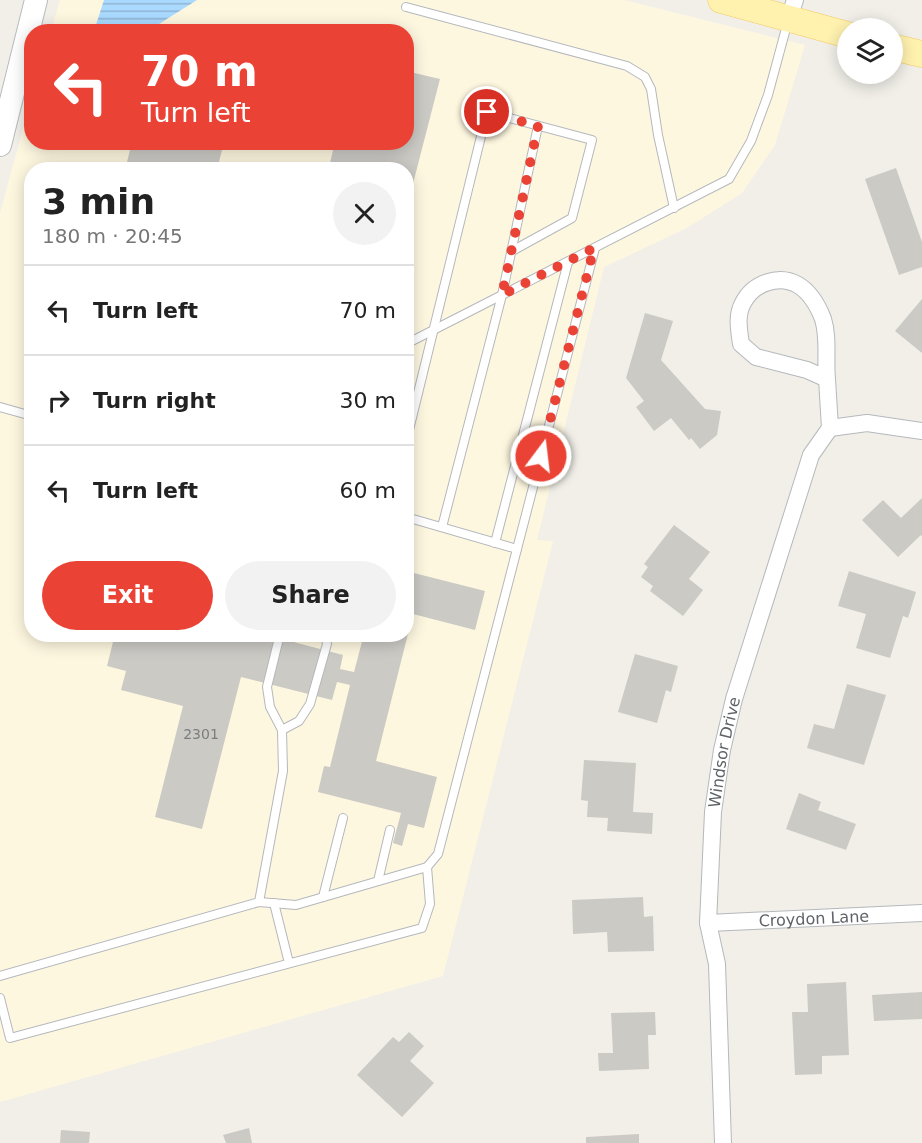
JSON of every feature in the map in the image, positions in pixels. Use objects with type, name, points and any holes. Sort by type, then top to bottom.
[{"type":"main road","points":[[30,24],[36,0]]},
{"type":"main road","points":[[721,0],[792,9],[837,30]]},
{"type":"main road","points":[[0,145],[24,48]]},
{"type":"main road","points":[[903,49],[922,54]]},
{"type":"street","points":[[827,379],[807,370],[756,357],[741,344],[738,324],[742,303],[754,288],[784,280],[798,285],[812,297],[823,319],[827,346],[830,428],[867,423],[922,431]]},
{"type":"street","name":"Windsor Drive","points":[[723,1143],[717,964],[708,923],[714,812],[722,750],[734,699],[811,455],[830,428]]},
{"type":"street","name":"Croydon Lane","points":[[708,923],[922,913]]},
{"type":"lane","points":[[406,7],[627,66],[645,77],[651,89],[658,135],[674,208]]},
{"type":"lane","points":[[414,340],[729,179],[751,141],[768,95],[792,9]]},
{"type":"lane","points":[[414,409],[487,112],[591,140],[572,218],[512,251]]},
{"type":"lane","points":[[442,527],[502,295],[538,126]]},
{"type":"lane","points":[[0,976],[259,902],[296,905],[427,867],[438,854],[594,248]]},
{"type":"lane","points":[[495,543],[568,262]]},
{"type":"lane","points":[[0,407],[24,414]]},
{"type":"lane","points":[[414,519],[517,549]]},
{"type":"lane","points":[[259,902],[283,771],[282,730],[270,707],[267,687],[278,642]]},
{"type":"lane","points":[[282,730],[298,721],[310,704],[327,642]]},
{"type":"lane","points":[[323,897],[343,818]]},
{"type":"lane","points":[[378,881],[390,830]]},
{"type":"lane","points":[[0,998],[10,1038],[422,928],[430,904],[427,867]]},
{"type":"lane","points":[[274,903],[290,963]]},
{"type":"shaded area","points":[[60,0],[624,0],[805,45],[775,145],[742,193],[687,228],[604,267],[537,540],[553,541],[443,976],[0,1102],[0,213],[24,126],[24,150],[414,150],[414,24],[53,24]]},
{"type":"water","points":[[104,0],[197,0],[159,24],[96,24]]},
{"type":"building","points":[[414,73],[440,79],[414,180],[414,162],[330,162],[333,150],[414,150]]},
{"type":"building","points":[[130,150],[222,150],[219,162],[127,162]]},
{"type":"building","points":[[896,168],[922,242],[922,267],[899,275],[865,179]]},
{"type":"building","points":[[922,299],[922,353],[895,331]]},
{"type":"building","points":[[645,313],[673,321],[661,360],[705,409],[721,411],[717,435],[700,449],[691,438],[689,440],[671,418],[654,431],[636,407],[644,401],[626,378]]},
{"type":"building","points":[[922,498],[922,537],[921,535],[898,557],[862,520],[883,500],[901,518]]},
{"type":"building","points":[[674,525],[710,552],[689,579],[703,590],[683,616],[650,591],[653,586],[641,577],[648,567],[644,564]]},
{"type":"building","points":[[849,571],[916,592],[908,618],[903,616],[890,658],[856,648],[866,614],[838,606]]},
{"type":"building","points":[[414,573],[485,591],[475,630],[414,614]]},
{"type":"building","points":[[113,642],[293,642],[343,655],[340,669],[354,672],[362,642],[406,642],[376,761],[437,777],[424,828],[408,824],[402,846],[393,843],[401,813],[318,792],[324,766],[330,767],[350,685],[337,682],[332,700],[241,677],[202,829],[155,817],[183,706],[121,690],[126,671],[107,666]]},
{"type":"building","points":[[635,654],[678,666],[671,692],[666,690],[657,723],[618,712]]},
{"type":"building","points":[[847,684],[886,695],[864,765],[807,748],[814,724],[834,729]]},
{"type":"building","points":[[584,760],[636,763],[633,812],[653,813],[652,834],[607,831],[608,818],[587,817],[588,801],[581,800]]},
{"type":"building","points":[[799,793],[821,802],[818,810],[856,824],[846,850],[786,829]]},
{"type":"building","points":[[643,897],[644,917],[653,916],[654,951],[608,952],[607,932],[573,934],[572,900]]},
{"type":"building","points":[[846,982],[849,1055],[822,1056],[822,1074],[795,1075],[792,1012],[808,1012],[807,984]]},
{"type":"building","points":[[922,992],[922,1019],[874,1021],[872,995]]},
{"type":"building","points":[[655,1012],[656,1035],[648,1035],[649,1069],[599,1071],[598,1053],[613,1053],[611,1013]]},
{"type":"building","points":[[409,1032],[424,1046],[410,1061],[434,1083],[402,1117],[357,1075],[393,1037],[399,1042]]},
{"type":"building","points":[[249,1128],[252,1143],[226,1143],[223,1135]]},
{"type":"building","points":[[61,1130],[90,1132],[89,1143],[60,1143]]},
{"type":"building","points":[[639,1134],[639,1143],[586,1143],[586,1137]]},
{"type":"route","points":[[487,112],[538,126],[502,295],[594,248],[541,456]]}]
